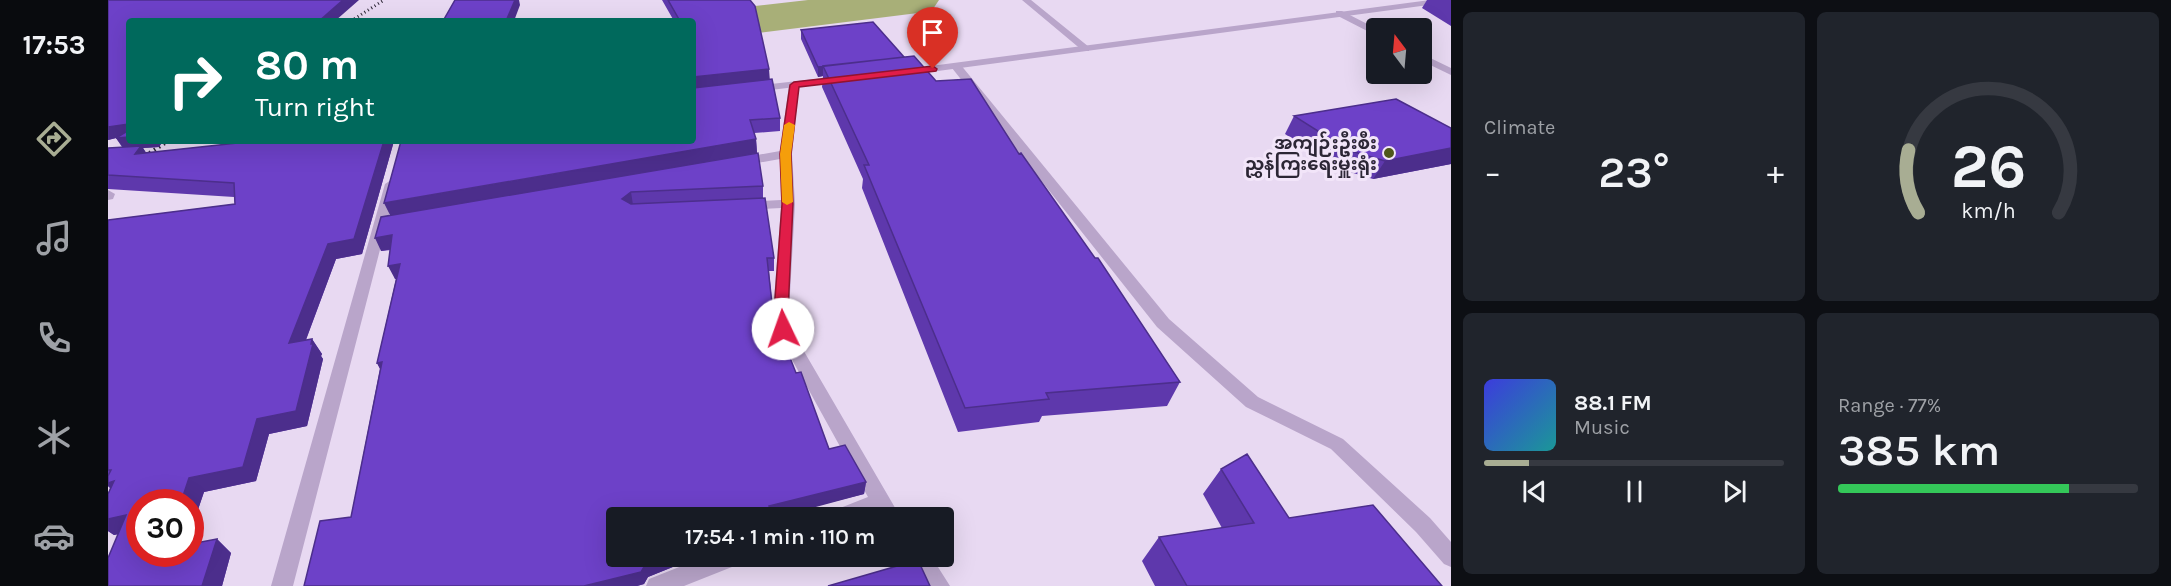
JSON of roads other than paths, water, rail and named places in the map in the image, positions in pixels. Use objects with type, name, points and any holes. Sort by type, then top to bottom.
[{"type":"street","points":[[1026,0],[1086,49]]},
{"type":"street","points":[[898,73],[1449,0]]},
{"type":"street","points":[[1340,14],[1366,27]]},
{"type":"street","points":[[1432,62],[1451,72]]},
{"type":"street","points":[[956,66],[1163,323],[1252,402],[1337,444],[1423,525],[1451,557]]},
{"type":"street","points":[[738,91],[852,78]]},
{"type":"street","points":[[794,85],[786,154],[788,204],[781,312],[783,329],[884,507]]},
{"type":"street","points":[[728,164],[786,154]]},
{"type":"street","points":[[282,586],[386,224],[394,172]]},
{"type":"street","points":[[728,207],[788,204]]},
{"type":"street","points":[[657,586],[706,567]]},
{"type":"street","points":[[926,567],[939,586]]},
{"type":"waterway","points":[[696,27],[918,0]]},
{"type":"railway","points":[[356,18],[384,0]]},
{"type":"railway","points":[[108,180],[163,144]]},
{"type":"place","name":"အကျဉ်းဦးစီး ညွှန်ကြးရေးမှူးရုံး","points":[[1389,153]]}]
